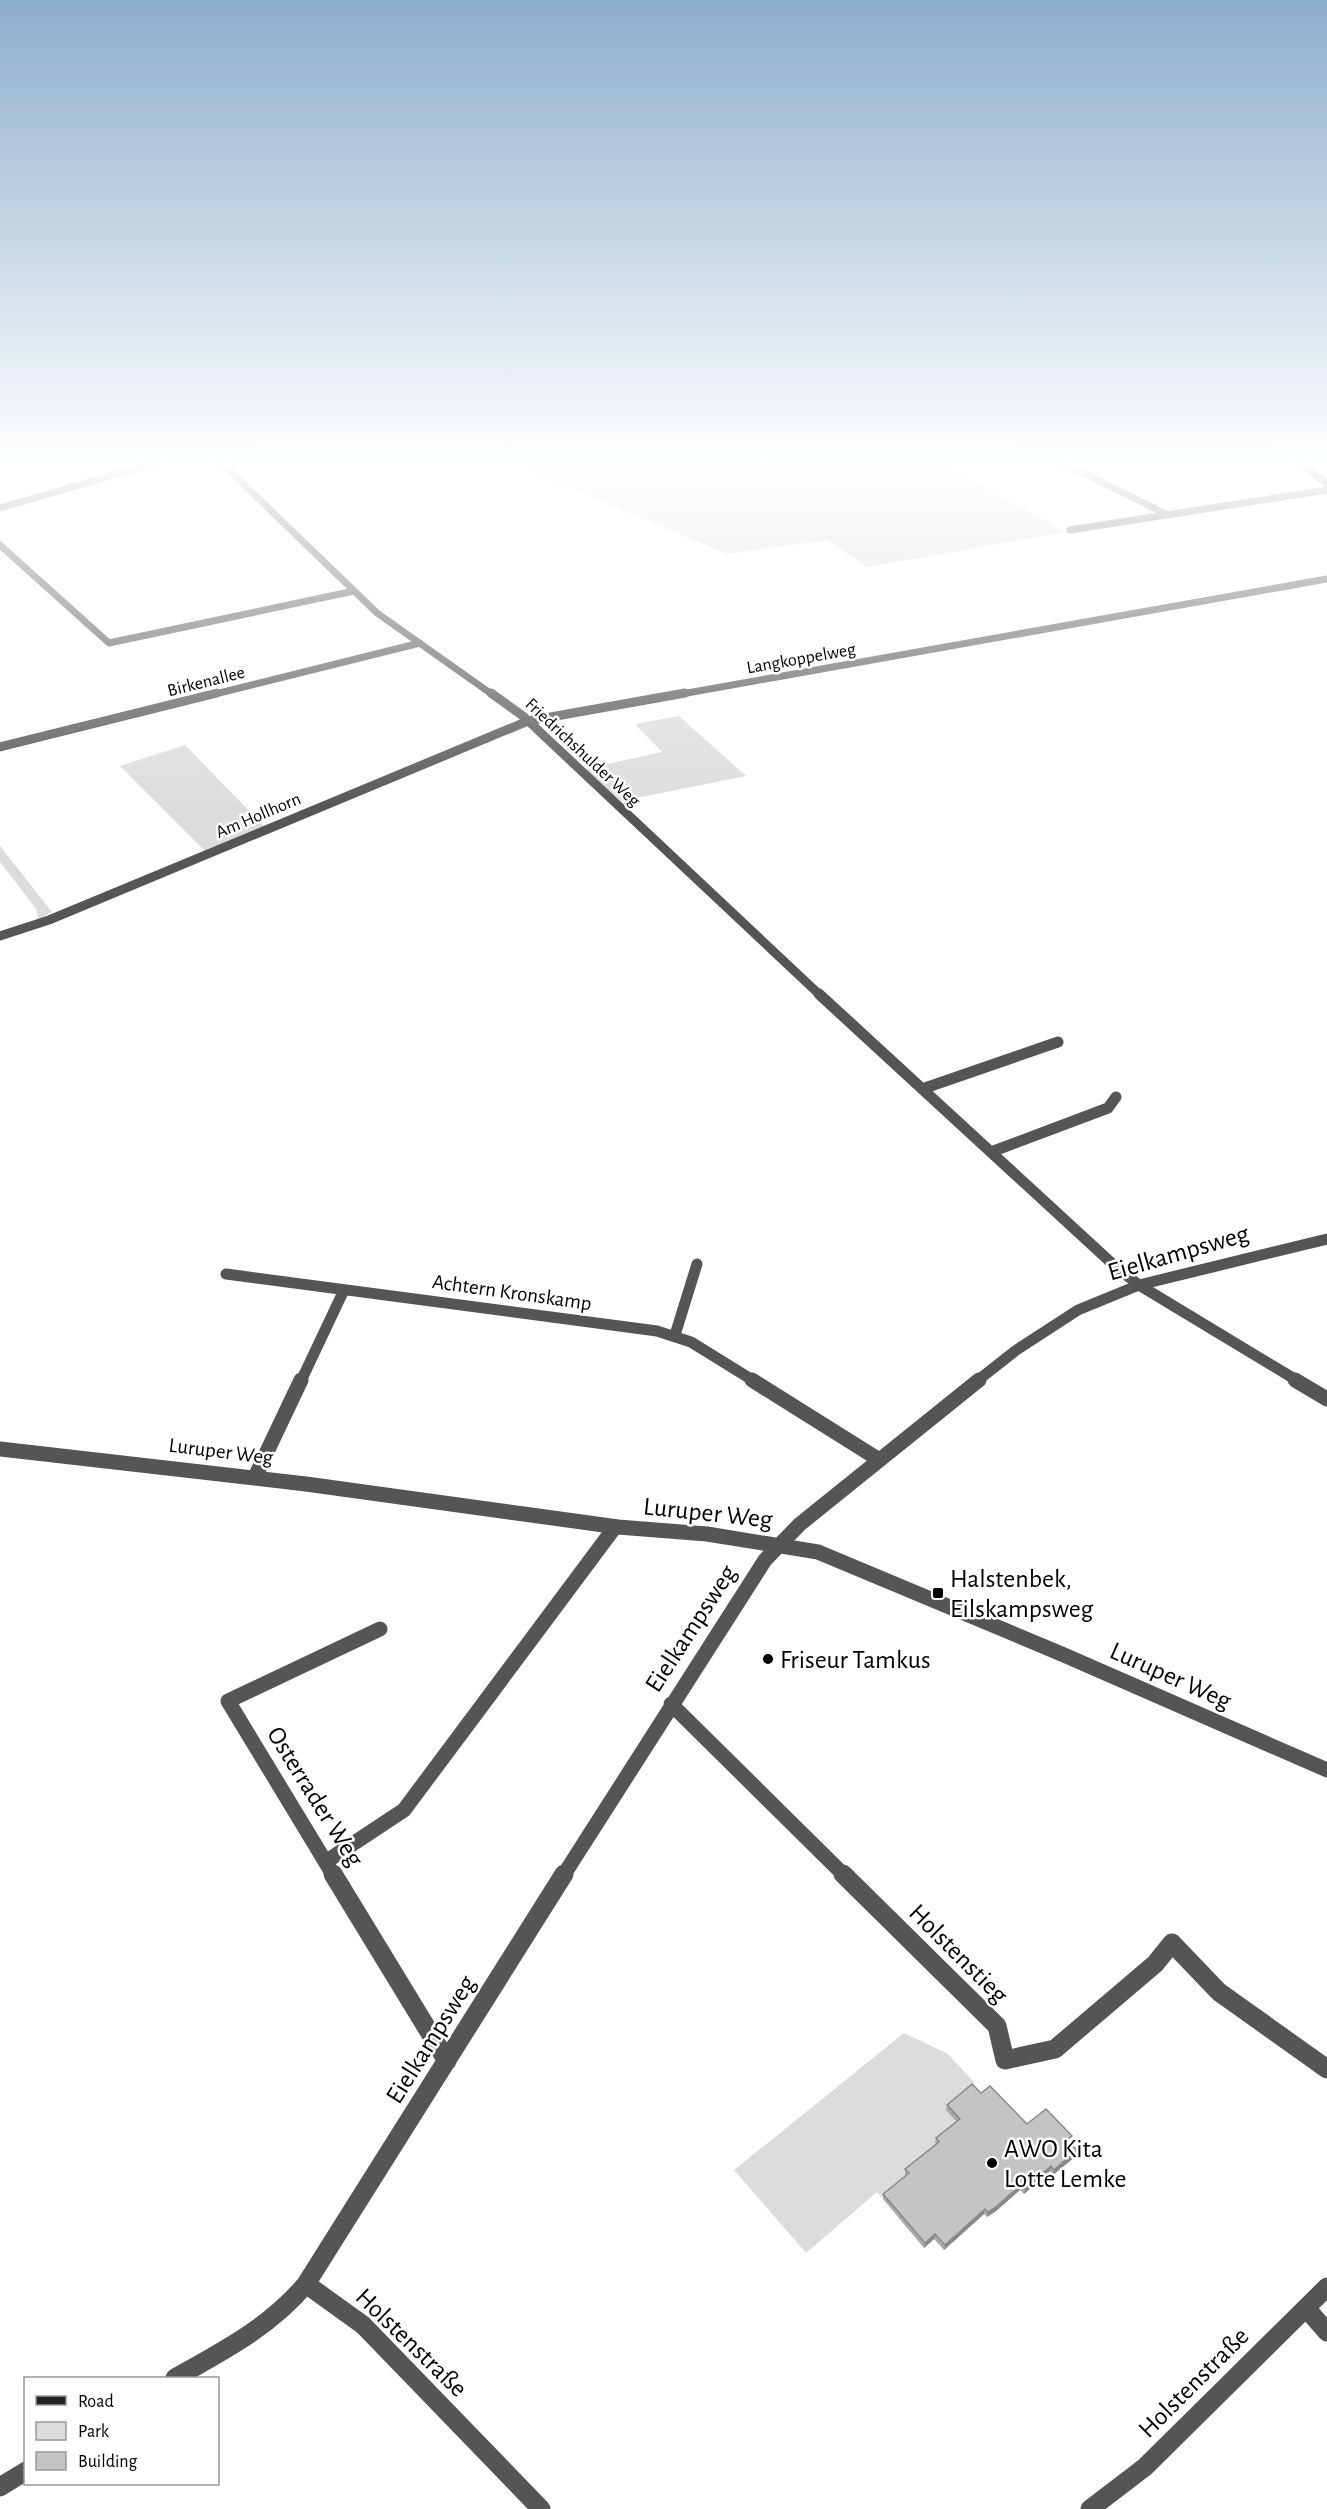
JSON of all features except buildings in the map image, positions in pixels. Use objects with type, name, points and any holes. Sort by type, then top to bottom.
[{"type":"street","points":[[35,576],[119,653]]},
{"type":"street","name":"Friedrichshulder Weg","points":[[338,576],[377,613],[528,721],[1117,1268],[1139,1285],[1327,1399]]},
{"type":"street","name":"Langkoppelweg","points":[[528,721],[1327,579]]},
{"type":"street","points":[[109,643],[354,591]]},
{"type":"street","name":"Birkenallee","points":[[0,747],[420,643]]},
{"type":"street","name":"Am Hollhorn","points":[[0,936],[49,920],[528,721]]},
{"type":"street","points":[[922,1089],[1058,1042]]},
{"type":"street","points":[[991,1152],[1108,1108],[1116,1097]]},
{"type":"street","name":"Eielkampsweg","points":[[306,2284],[671,1704],[765,1560],[800,1524],[1015,1351],[1078,1310],[1139,1285],[1327,1239]]},
{"type":"street","points":[[675,1335],[697,1264]]},
{"type":"street","name":"Achtern Kronskamp","points":[[226,1274],[645,1329],[675,1335],[691,1342],[878,1459]]},
{"type":"street","points":[[255,1477],[344,1290]]},
{"type":"street","name":"Luruper Weg","points":[[0,1449],[255,1477],[420,1498],[615,1527],[671,1530],[781,1544],[818,1552],[851,1564],[1327,1770]]},
{"type":"street","name":"Luruper Weg","points":[[327,1861],[404,1810],[615,1527]]},
{"type":"street","name":"Osterrader Weg","points":[[380,1629],[228,1701],[447,2061]]},
{"type":"street","name":"Holstenstieg","points":[[671,1704],[996,2026],[1005,2060],[1054,2049],[1155,1964],[1172,1942],[1219,1992],[1327,2069]]},
{"type":"street","points":[[178,2377],[271,2321],[291,2304],[306,2284]]},
{"type":"street","name":"Holstenstraße","points":[[306,2284],[363,2325],[541,2509]]},
{"type":"street","name":"Holstenstraße","points":[[1090,2509],[1145,2467],[1327,2287]]},
{"type":"street","points":[[1306,2308],[1327,2332]]},
{"type":"street","points":[[0,2487],[24,2472]]},
{"type":"green space","points":[[679,716],[746,776],[621,801],[584,769],[662,752],[635,724]]},
{"type":"green space","points":[[185,745],[264,826],[205,851],[120,766]]},
{"type":"green space","points":[[0,846],[52,912],[38,920],[37,910],[0,862]]},
{"type":"green space","points":[[904,2033],[948,2054],[974,2082],[959,2125],[935,2143],[939,2147],[883,2199],[877,2192],[806,2253],[734,2170]]},
{"type":"place","name":"Halstenbek, Eilskampsweg","points":[[938,1593]]},
{"type":"place","name":"Friseur Tamkus","points":[[768,1659]]},
{"type":"place","name":"AWO Kita Lotte Lemke","points":[[992,2163]]}]
